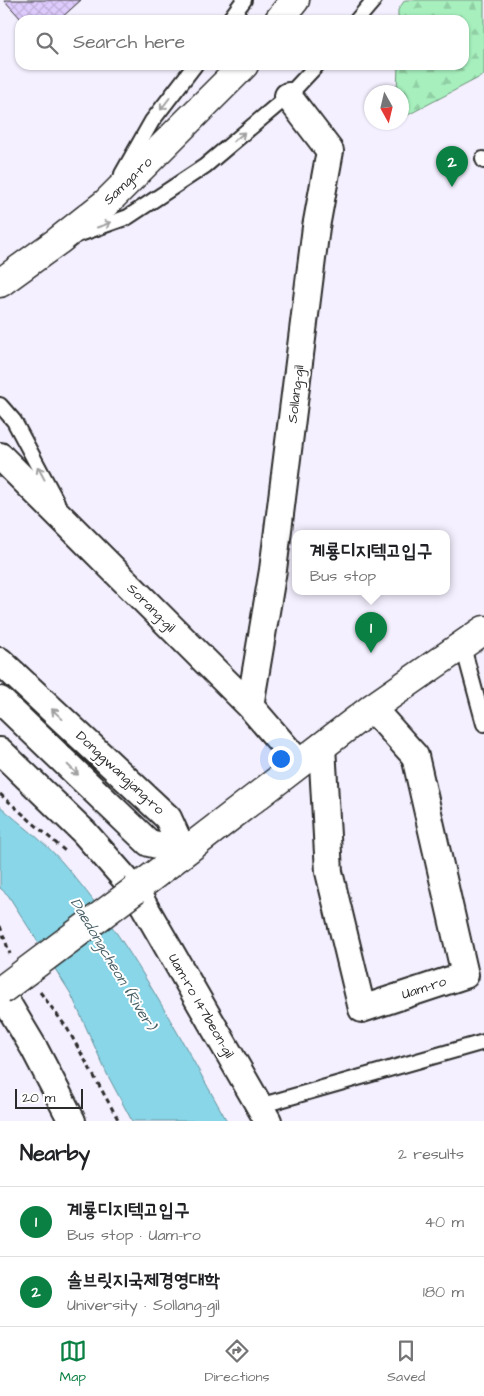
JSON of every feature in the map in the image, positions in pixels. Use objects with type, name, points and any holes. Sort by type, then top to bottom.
[{"type":"main road","points":[[283,15],[295,0]]},
{"type":"main road","name":"Samga-ro","points":[[0,283],[58,242],[106,203],[239,70]]},
{"type":"main road","points":[[0,991],[372,708],[473,637]]},
{"type":"street","name":"Sollang-gil","points":[[250,706],[273,570],[316,227],[330,152],[288,96]]},
{"type":"street","name":"Sorang-gil","points":[[0,456],[250,706],[300,763]]},
{"type":"street","name":"Donggwangjang-ro","points":[[0,661],[168,818],[183,851]]},
{"type":"street","points":[[0,700],[148,843],[183,851]]},
{"type":"street","name":"Uam-ro","points":[[322,746],[329,872],[362,1009],[465,975],[416,756],[372,708]]},
{"type":"street","name":"Uam-ro 147beon-gil","points":[[0,750],[84,832],[135,890],[264,1113]]},
{"type":"street","points":[[0,991],[72,1121]]},
{"type":"lane","points":[[233,15],[244,0]]},
{"type":"lane","points":[[361,15],[374,0]]},
{"type":"lane","points":[[106,203],[152,121],[191,70]]},
{"type":"lane","points":[[58,242],[128,217],[205,166],[288,96],[312,70]]},
{"type":"lane","points":[[0,405],[14,421],[74,531]]},
{"type":"lane","points":[[473,637],[484,724]]},
{"type":"lane","points":[[264,1113],[484,1042]]},
{"type":"path","points":[[0,794],[67,852]]},
{"type":"path","points":[[0,926],[10,954],[15,960]]},
{"type":"path","points":[[34,985],[67,1028],[119,1121]]},
{"type":"green space","points":[[405,0],[484,0],[484,75],[409,114],[409,85],[397,85],[398,70],[469,70],[469,15],[398,15],[398,10]]},
{"type":"water","name":"Daedongcheon (River)","points":[[0,806],[55,854],[109,922],[151,987],[227,1121],[132,1121],[107,1074],[71,994],[8,895],[0,888]]},
{"type":"building","points":[[4,0],[81,0],[64,15],[18,15]]},
{"type":"place","name":"솔브릿지국제경영대학","points":[[452,187]]},
{"type":"place","name":"계룡디지텍고입구","points":[[371,653]]}]
